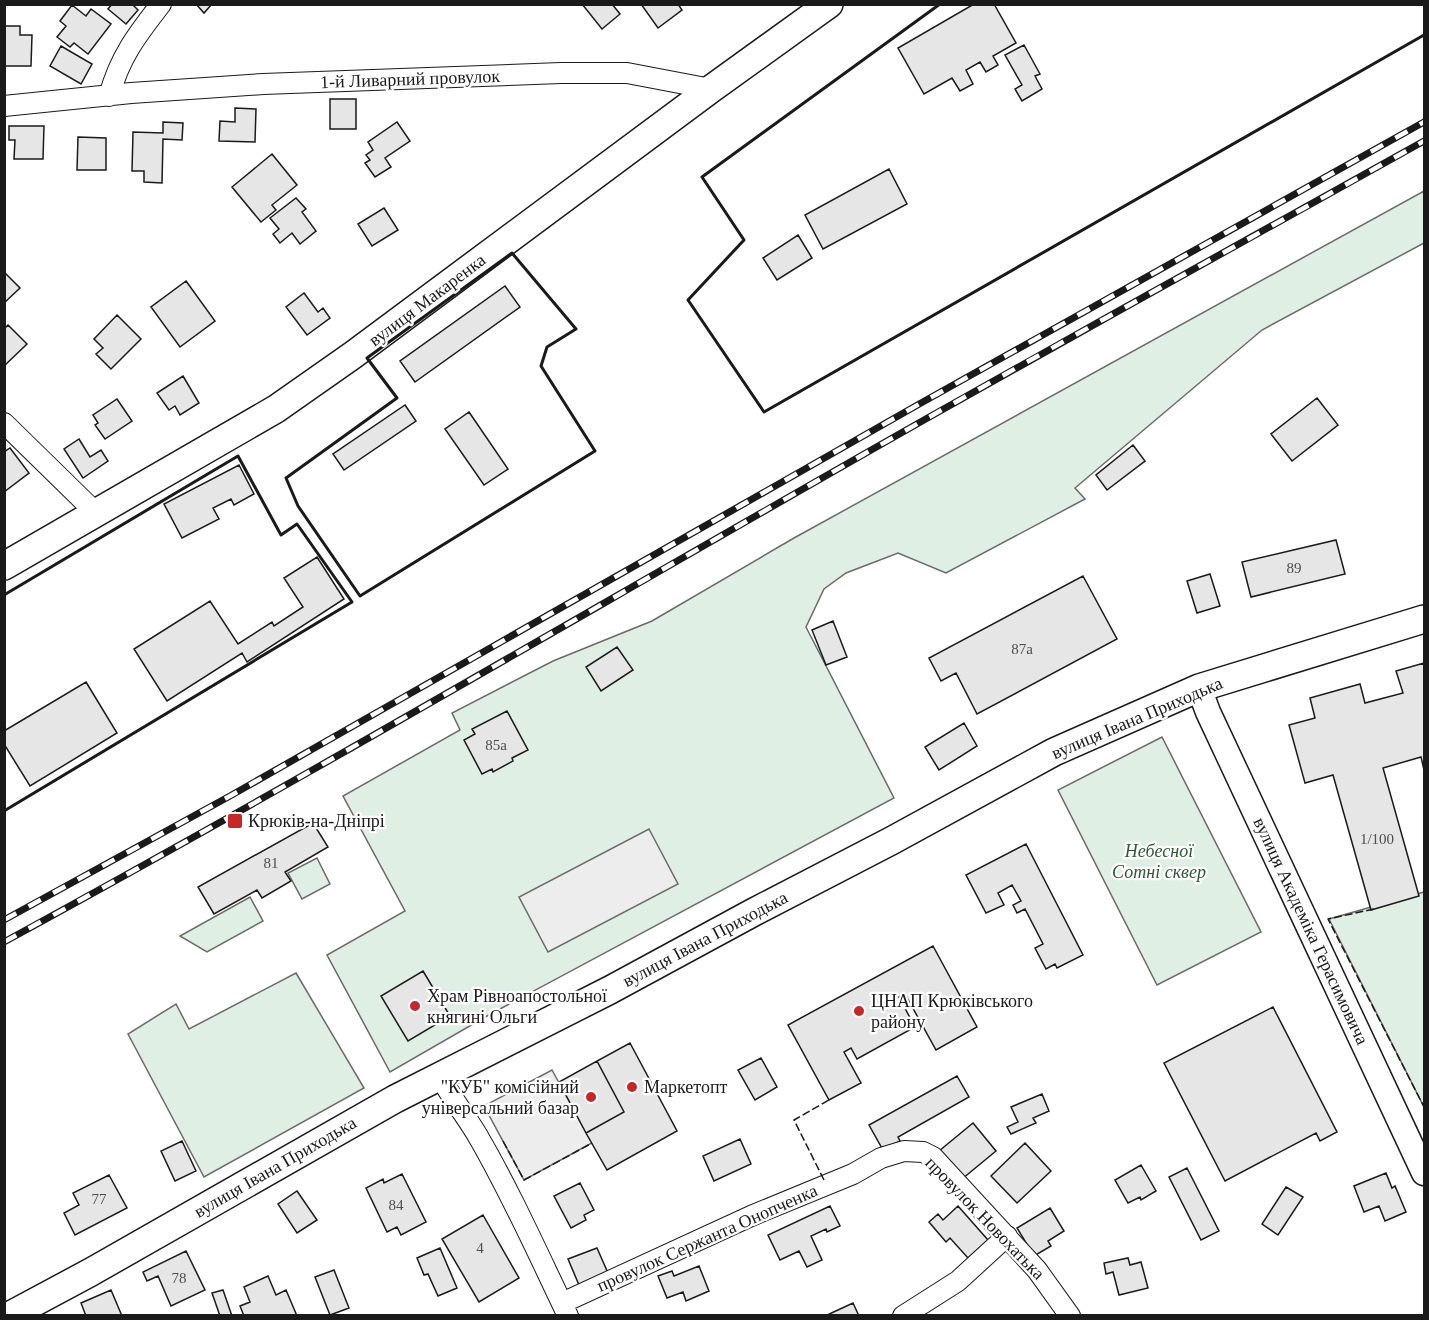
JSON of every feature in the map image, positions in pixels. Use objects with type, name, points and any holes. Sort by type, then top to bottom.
[{"type":"main road","name":"вулиця Макаренка","points":[[4,566],[276,409],[353,355],[829,4]]},
{"type":"main road","name":"вулиця Івана Приходька","points":[[9,1316],[385,1105],[891,842],[1054,752],[1199,688],[1425,619]]},
{"type":"street","points":[[109,96],[115,73],[128,47],[161,4]]},
{"type":"street","name":"1-й Ливарний провулок","points":[[4,106],[131,93],[263,84],[591,73],[627,74],[711,89]]},
{"type":"street","points":[[4,423],[95,512]]},
{"type":"street","name":"вулиця Академіка Герасимовича","points":[[1199,688],[1425,1173]]},
{"type":"street","points":[[440,1076],[451,1098],[478,1137],[516,1207],[565,1309]]},
{"type":"street","name":"провулок Новохатька","points":[[853,1174],[894,1153],[923,1152],[933,1157],[1038,1270],[1070,1316]]},
{"type":"street","name":"провулок Сержанта Онопченка","points":[[565,1309],[751,1216],[853,1174]]},
{"type":"street","points":[[903,1316],[958,1281],[1007,1236]]},
{"type":"green space","points":[[1424,191],[1424,243],[1262,330],[1075,488],[1085,499],[946,573],[898,553],[846,573],[824,589],[806,627],[894,798],[487,1016],[390,1072],[327,955],[405,911],[343,796],[460,730],[452,713],[553,661],[652,621],[794,538]]},
{"type":"green space","name":"Небесної Сотні сквер","points":[[1162,737],[1261,932],[1157,985],[1058,790]]},
{"type":"green space","points":[[317,858],[330,884],[302,899],[288,873]]},
{"type":"green space","points":[[1424,892],[1424,1107],[1329,919]]},
{"type":"green space","points":[[250,897],[263,921],[207,952],[180,936]]},
{"type":"green space","points":[[296,973],[364,1088],[204,1177],[128,1034],[176,1004],[189,1029]]},
{"type":"shaded area","points":[[649,829],[678,884],[548,952],[519,897]]},
{"type":"shaded area","points":[[552,1070],[592,1143],[524,1180],[484,1106]]},
{"type":"building","points":[[112,4],[132,4],[138,10],[126,24],[108,9]]},
{"type":"building","points":[[196,4],[212,4],[204,13]]},
{"type":"building","points":[[582,4],[612,4],[620,14],[602,29]]},
{"type":"building","points":[[641,4],[678,4],[682,10],[658,28]]},
{"type":"building","points":[[974,4],[994,4],[1016,43],[993,56],[998,65],[986,72],[980,62],[966,70],[973,84],[960,91],[952,78],[924,94],[898,48]]},
{"type":"building","points":[[72,5],[86,16],[91,9],[111,24],[88,54],[74,43],[70,47],[57,37],[66,26],[60,21]]},
{"type":"building","points":[[4,26],[20,26],[20,35],[32,35],[31,66],[4,66]]},
{"type":"building","points":[[1024,45],[1040,74],[1035,76],[1042,89],[1022,101],[1015,89],[1022,85],[1005,55]]},
{"type":"building","points":[[61,46],[92,64],[81,84],[50,66]]},
{"type":"building","points":[[330,99],[356,99],[356,129],[330,129]]},
{"type":"building","points":[[235,108],[256,109],[255,142],[219,141],[220,121],[235,122]]},
{"type":"building","points":[[163,122],[183,123],[182,140],[163,139],[162,183],[144,182],[144,171],[132,171],[133,132],[163,133]]},
{"type":"building","points":[[397,122],[410,141],[385,158],[391,167],[375,177],[365,163],[370,160],[366,155],[373,150],[368,142]]},
{"type":"building","points":[[9,126],[44,126],[43,159],[14,159],[15,140],[9,140]]},
{"type":"building","points":[[78,137],[106,138],[106,170],[77,170]]},
{"type":"building","points":[[272,154],[297,185],[272,205],[276,210],[261,222],[232,187]]},
{"type":"building","points":[[889,169],[907,204],[823,249],[805,215]]},
{"type":"building","points":[[296,198],[306,209],[302,212],[316,231],[300,244],[292,233],[280,243],[273,234],[279,229],[270,218]]},
{"type":"building","points":[[384,208],[398,230],[372,246],[358,224]]},
{"type":"building","points":[[798,235],[812,258],[777,280],[763,258]]},
{"type":"building","points":[[4,272],[20,288],[4,303]]},
{"type":"building","points":[[186,281],[215,321],[180,347],[151,307]]},
{"type":"building","points":[[505,286],[520,307],[415,382],[400,361]]},
{"type":"building","points":[[304,293],[318,312],[323,308],[330,318],[307,335],[286,307]]},
{"type":"building","points":[[117,315],[141,339],[111,369],[96,354],[103,348],[94,339]]},
{"type":"building","points":[[8,325],[27,344],[4,366],[4,329]]},
{"type":"building","points":[[183,376],[199,403],[180,415],[175,406],[169,410],[157,393]]},
{"type":"building","points":[[1317,398],[1338,425],[1292,461],[1271,434]]},
{"type":"building","points":[[117,399],[132,421],[105,439],[95,425],[98,423],[93,415]]},
{"type":"building","points":[[405,405],[416,421],[344,470],[333,454]]},
{"type":"building","points":[[469,412],[508,469],[484,485],[445,429]]},
{"type":"building","points":[[79,439],[90,457],[101,450],[108,461],[83,478],[64,449]]},
{"type":"building","points":[[1133,445],[1145,461],[1107,490],[1096,475]]},
{"type":"building","points":[[10,448],[29,473],[4,492],[4,452]]},
{"type":"building","points":[[239,465],[254,494],[234,505],[231,499],[213,508],[219,519],[182,538],[164,504]]},
{"type":"building","points":[[1336,540],[1345,574],[1251,597],[1242,562]]},
{"type":"building","points":[[317,557],[344,599],[247,662],[242,653],[167,701],[134,649],[210,601],[238,644],[272,622],[274,626],[303,607],[284,578]]},
{"type":"building","points":[[1210,574],[1220,606],[1197,613],[1187,581]]},
{"type":"building","points":[[1083,576],[1117,639],[977,714],[956,673],[941,681],[929,658]]},
{"type":"building","points":[[833,621],[847,657],[826,665],[812,630]]},
{"type":"building","points":[[617,647],[633,670],[601,691],[586,667]]},
{"type":"building","points":[[1424,663],[1424,770],[1421,757],[1383,768],[1419,896],[1371,910],[1333,775],[1305,783],[1289,725],[1315,718],[1310,698],[1360,684],[1365,703],[1403,693],[1396,671]]},
{"type":"building","points":[[86,682],[117,733],[30,786],[4,744],[4,731]]},
{"type":"building","points":[[507,711],[528,750],[493,772],[492,769],[482,774],[464,740],[475,734],[472,729]]},
{"type":"building","points":[[964,723],[977,746],[939,770],[925,747]]},
{"type":"building","name":"Крюків-на-Дніпрі","points":[[313,823],[328,847],[285,872],[291,881],[262,898],[257,890],[214,914],[198,887]]},
{"type":"building","points":[[1026,844],[1083,955],[1057,968],[1055,964],[1046,969],[1035,948],[1043,944],[1025,909],[1017,913],[1013,905],[1021,901],[1012,885],[998,893],[1004,905],[986,913],[966,875]]},
{"type":"building","name":"ЦНАП Крюківського району","points":[[933,946],[977,1027],[936,1050],[905,994],[899,997],[915,1027],[857,1059],[851,1048],[844,1052],[861,1083],[829,1100],[788,1025]]},
{"type":"building","name":"Храм Рівноапостольної княгині Ольги","points":[[423,971],[450,1016],[408,1041],[381,996]]},
{"type":"building","points":[[1273,1007],[1337,1132],[1320,1141],[1316,1133],[1225,1181],[1164,1063]]},
{"type":"building","name":"Маркетопт","points":[[630,1043],[677,1131],[607,1170],[586,1133],[624,1112],[597,1061]]},
{"type":"building","points":[[761,1058],[777,1087],[755,1100],[738,1070]]},
{"type":"building","name":"\"КУБ\" комісійний універсальний базар","points":[[597,1061],[624,1112],[586,1133],[559,1082]]},
{"type":"building","points":[[957,1076],[969,1097],[898,1137],[900,1141],[883,1150],[869,1125]]},
{"type":"building","points":[[1042,1094],[1049,1111],[1033,1118],[1036,1123],[1011,1134],[1007,1127],[1018,1122],[1011,1107]]},
{"type":"building","points":[[973,1123],[996,1151],[962,1179],[939,1151]]},
{"type":"building","points":[[740,1139],[751,1164],[714,1181],[703,1156]]},
{"type":"building","points":[[182,1141],[196,1171],[175,1181],[161,1151]]},
{"type":"building","points":[[1025,1143],[1051,1171],[1017,1203],[991,1176]]},
{"type":"building","points":[[1141,1165],[1156,1191],[1141,1200],[1140,1197],[1128,1203],[1115,1180]]},
{"type":"building","points":[[1187,1168],[1219,1231],[1201,1240],[1169,1177]]},
{"type":"building","points":[[1386,1173],[1392,1188],[1395,1186],[1406,1212],[1385,1221],[1379,1206],[1364,1212],[1354,1186]]},
{"type":"building","points":[[402,1174],[426,1222],[401,1235],[397,1227],[387,1232],[366,1188],[383,1179],[384,1183]]},
{"type":"building","points":[[109,1175],[127,1208],[75,1235],[64,1213],[79,1205],[73,1193]]},
{"type":"building","points":[[580,1183],[594,1210],[584,1215],[586,1220],[571,1228],[554,1196]]},
{"type":"building","points":[[1286,1187],[1303,1197],[1278,1235],[1262,1224]]},
{"type":"building","points":[[297,1191],[317,1220],[297,1233],[278,1204]]},
{"type":"building","points":[[830,1206],[840,1226],[811,1236],[822,1260],[807,1267],[799,1251],[780,1260],[768,1235]]},
{"type":"building","points":[[958,1206],[988,1240],[968,1258],[950,1238],[946,1242],[929,1222],[938,1214],[943,1220]]},
{"type":"building","points":[[1050,1208],[1064,1231],[1048,1241],[1051,1246],[1034,1256],[1017,1228]]},
{"type":"building","points":[[483,1215],[519,1278],[479,1302],[442,1239]]},
{"type":"building","points":[[440,1248],[457,1288],[438,1296],[428,1274],[424,1275],[417,1258]]},
{"type":"building","points":[[597,1248],[608,1273],[579,1285],[568,1259]]},
{"type":"building","points":[[186,1251],[205,1290],[171,1306],[158,1276],[147,1281],[143,1272]]},
{"type":"building","points":[[1128,1258],[1130,1265],[1141,1262],[1148,1288],[1119,1295],[1113,1272],[1106,1274],[1104,1263]]},
{"type":"building","points":[[699,1266],[709,1291],[686,1301],[683,1292],[667,1298],[658,1276],[672,1271],[674,1276]]},
{"type":"building","points":[[334,1270],[349,1308],[330,1315],[315,1277]]},
{"type":"building","points":[[268,1276],[276,1295],[286,1290],[297,1316],[244,1316],[240,1306],[250,1302],[244,1287]]},
{"type":"building","points":[[111,1290],[122,1316],[86,1316],[81,1303]]},
{"type":"building","points":[[223,1290],[232,1316],[220,1316],[212,1293]]},
{"type":"building","points":[[853,1303],[859,1316],[825,1316]]},
{"type":"railway","points":[[4,920],[230,796],[921,403],[1424,122]]},
{"type":"railway","points":[[4,942],[350,748],[924,420],[1424,141]]},
{"type":"fence","points":[[1374,909],[1328,919],[1424,1107]]},
{"type":"fence","points":[[824,1180],[794,1120],[829,1100]]},
{"type":"fence","points":[[503,1141],[524,1180],[592,1143]]},
{"type":"wall","points":[[940,4],[702,177],[744,240],[688,300],[764,412],[1424,35]]},
{"type":"wall","points":[[512,253],[576,329],[547,347],[541,366],[595,451],[360,596],[298,506],[286,478],[397,398],[367,358],[512,253]]},
{"type":"wall","points":[[4,595],[238,456],[281,535],[297,524],[352,602],[4,811]]},
{"type":"place","name":"Крюків-на-Дніпрі","points":[[235,821]]},
{"type":"place","name":"Храм Рівноапостольної княгині Ольги","points":[[415,1006]]},
{"type":"place","name":"ЦНАП Крюківського району","points":[[859,1011]]},
{"type":"place","name":"Маркетопт","points":[[632,1087]]},
{"type":"place","name":"\"КУБ\" комісійний універсальний базар","points":[[591,1097]]}]
